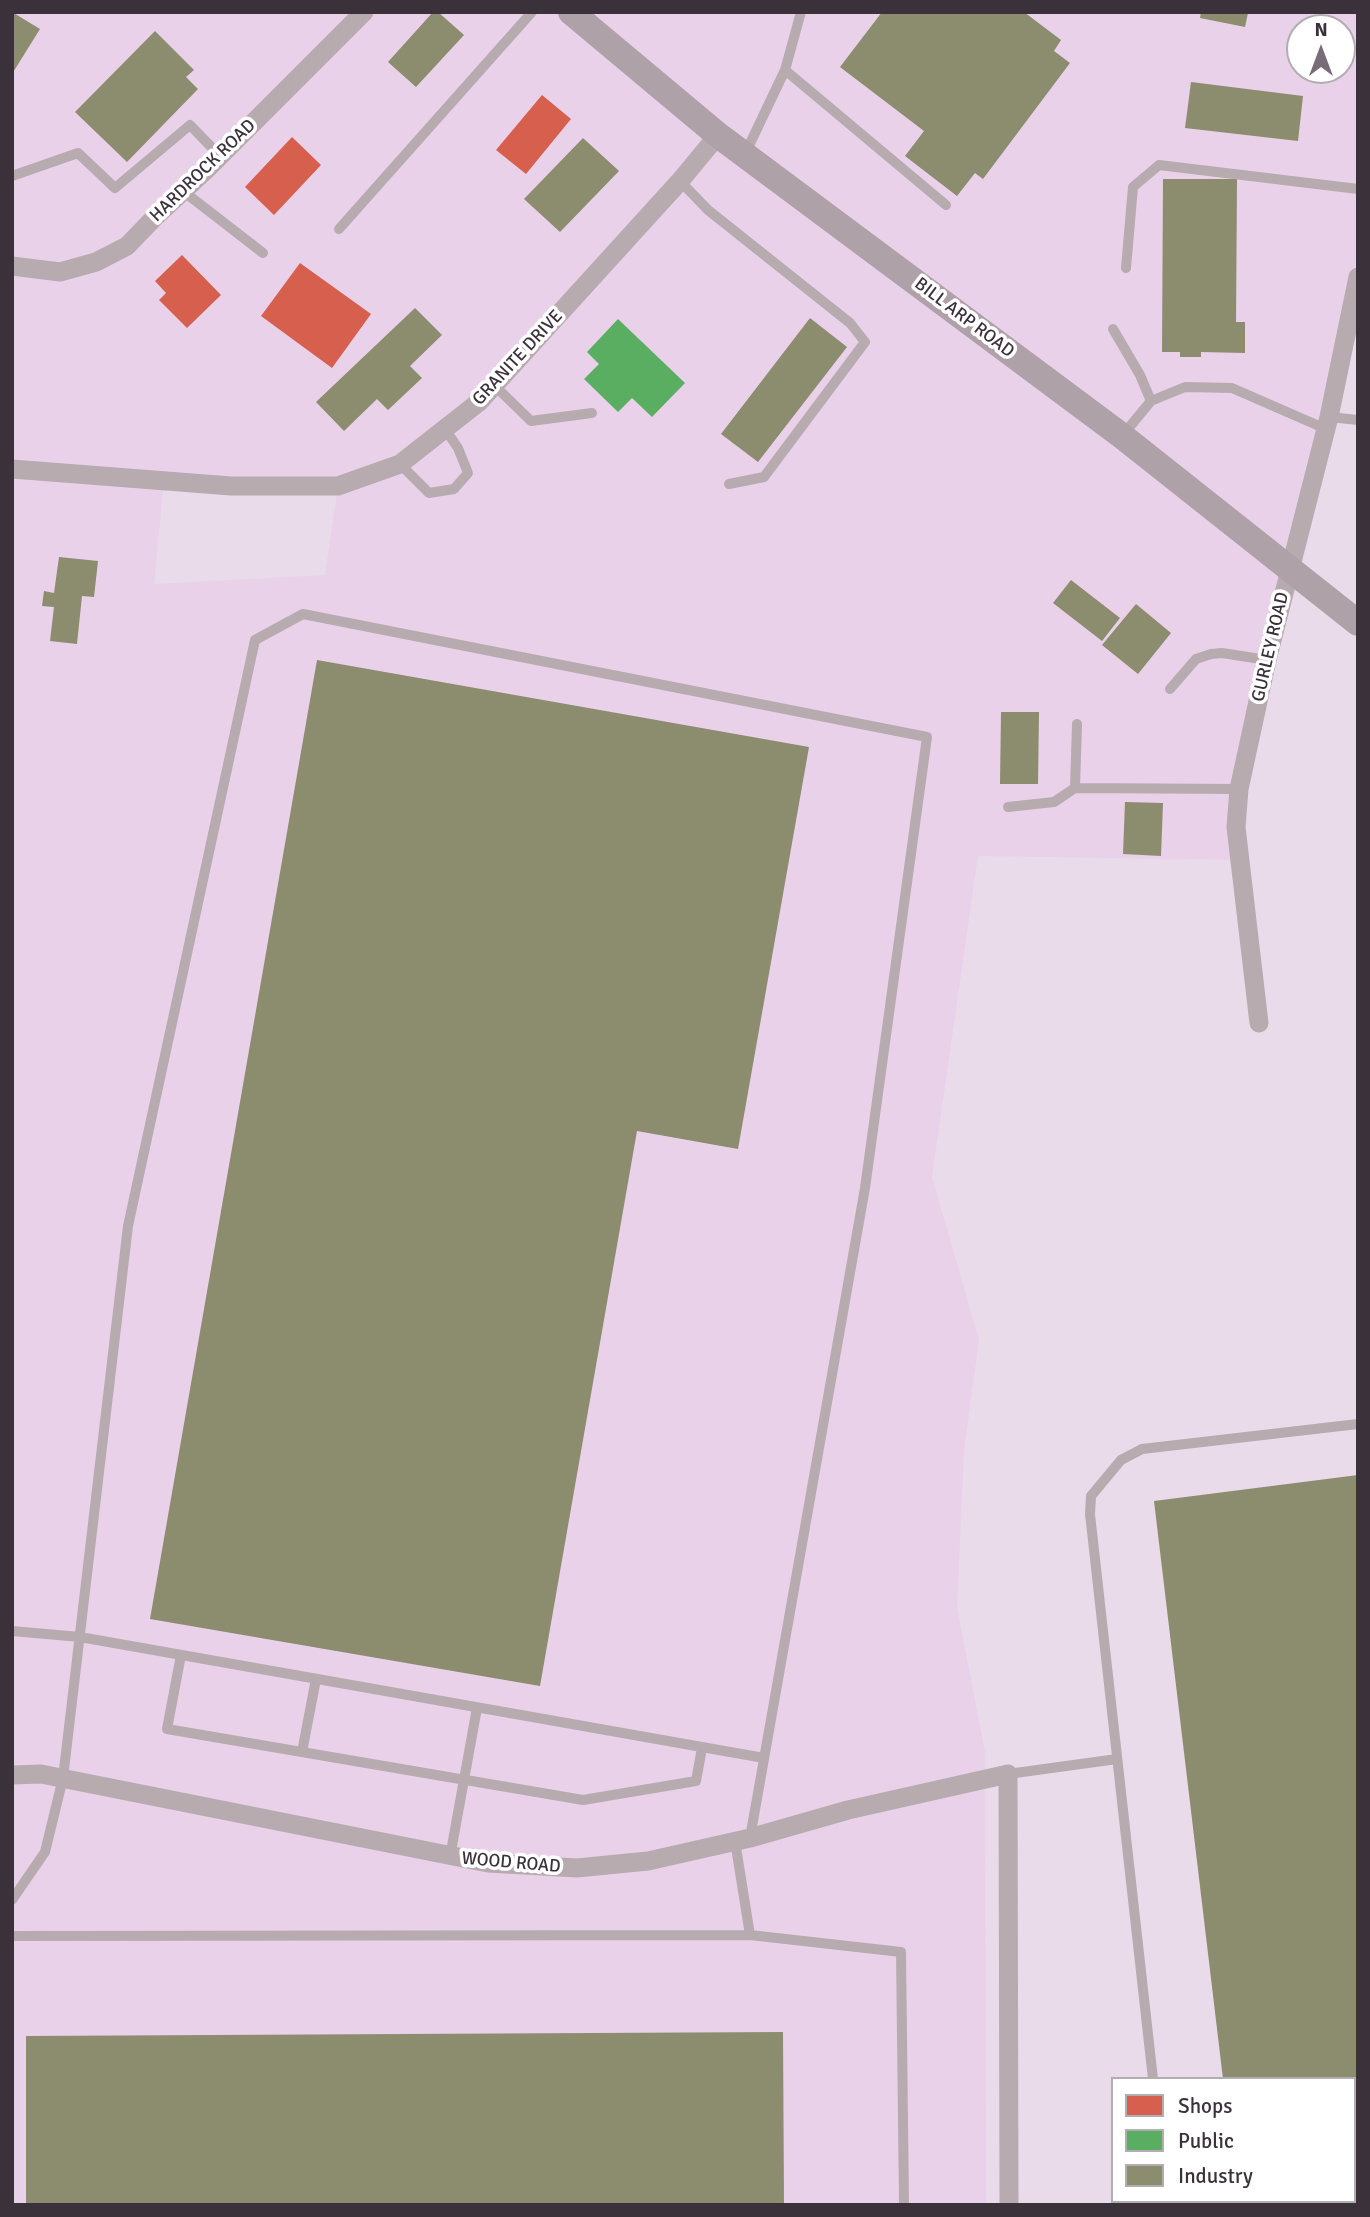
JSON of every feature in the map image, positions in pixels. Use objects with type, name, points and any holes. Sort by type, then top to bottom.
[{"type":"main road","name":"BILL ARP ROAD","points":[[571,12],[718,135],[1122,436],[1358,623]]},
{"type":"street","name":"HARDROCK ROAD","points":[[12,265],[60,272],[96,262],[127,246],[364,12]]},
{"type":"street","name":"GRANITE DRIVE","points":[[12,469],[231,486],[338,486],[400,464],[480,402],[680,181],[718,135]]},
{"type":"street","name":"GURLEY ROAD","points":[[1259,1023],[1236,827],[1239,789],[1267,660],[1328,423],[1358,277]]},
{"type":"street","name":"WOOD ROAD","points":[[12,1775],[41,1774],[63,1778],[450,1857],[488,1863],[577,1868],[648,1861],[1008,1773]]},
{"type":"street","points":[[1008,1773],[1009,2205]]},
{"type":"lane","points":[[339,229],[532,12]]},
{"type":"lane","points":[[745,155],[785,70],[800,12]]},
{"type":"lane","points":[[785,70],[946,205]]},
{"type":"lane","points":[[12,176],[78,153],[115,188],[190,125],[220,156]]},
{"type":"lane","points":[[1126,268],[1133,187],[1158,165],[1358,189]]},
{"type":"lane","points":[[680,181],[708,210],[850,323],[865,342],[764,477],[730,484]]},
{"type":"lane","points":[[183,191],[262,253]]},
{"type":"lane","points":[[1113,329],[1140,374],[1152,401]]},
{"type":"lane","points":[[495,386],[531,421],[592,413]]},
{"type":"lane","points":[[1122,436],[1152,401],[1185,387],[1232,388],[1328,423],[1358,420]]},
{"type":"lane","points":[[400,464],[429,493],[454,489],[468,473],[458,448],[445,429]]},
{"type":"lane","points":[[12,1899],[45,1852],[63,1778],[128,1226],[255,640],[303,614],[927,737],[865,1188],[764,1758],[742,1840],[750,1935]]},
{"type":"lane","points":[[1170,689],[1196,659],[1211,654],[1222,653],[1267,660]]},
{"type":"lane","points":[[1076,788],[1077,724]]},
{"type":"lane","points":[[1008,807],[1054,802],[1076,788],[1239,789]]},
{"type":"lane","points":[[1153,2077],[1090,1514],[1091,1496],[1121,1460],[1142,1449],[1358,1424]]},
{"type":"lane","points":[[12,1631],[80,1637],[764,1758]]},
{"type":"lane","points":[[181,1655],[167,1729],[583,1800],[696,1781],[702,1748]]},
{"type":"lane","points":[[302,1752],[316,1679]]},
{"type":"lane","points":[[450,1857],[477,1708]]},
{"type":"lane","points":[[1008,1773],[1117,1759]]},
{"type":"lane","points":[[12,1936],[750,1935],[901,1952],[904,2205]]},
{"type":"shaded area","points":[[12,12],[1358,12],[1358,277],[1239,789],[1240,860],[978,856],[932,1177],[979,1340],[964,1451],[957,1607],[985,1752],[986,2205],[12,2205]],"holes":[[[164,481],[338,486],[325,575],[154,584]]]},
{"type":"building: Shops","points":[[542,95],[571,119],[526,174],[496,150]]},
{"type":"building: Shops","points":[[292,137],[321,165],[274,215],[245,187]]},
{"type":"building: Shops","points":[[182,255],[221,295],[187,328],[159,300],[166,293],[155,281]]},
{"type":"building: Shops","points":[[300,263],[371,314],[332,368],[261,316]]},
{"type":"building: Public","points":[[618,319],[685,383],[652,417],[632,398],[618,412],[584,379],[599,364],[587,352]]},
{"type":"building: Industry","points":[[12,12],[40,29],[12,74]]},
{"type":"building: Industry","points":[[433,12],[438,12],[464,35],[416,87],[388,62]]},
{"type":"building: Industry","points":[[882,12],[1024,12],[1061,40],[1054,51],[1070,63],[983,179],[975,173],[957,196],[905,156],[924,131],[840,67]]},
{"type":"building: Industry","points":[[1201,12],[1248,13],[1245,27],[1200,18]]},
{"type":"building: Industry","points":[[155,31],[194,70],[186,77],[198,89],[127,162],[75,112]]},
{"type":"building: Industry","points":[[1191,82],[1303,96],[1298,141],[1185,128]]},
{"type":"building: Industry","points":[[583,138],[619,171],[560,232],[524,199]]},
{"type":"building: Industry","points":[[1163,179],[1237,179],[1236,322],[1245,322],[1245,353],[1201,352],[1201,357],[1180,357],[1180,352],[1162,352]]},
{"type":"building: Industry","points":[[415,308],[442,335],[410,366],[422,378],[388,410],[377,399],[344,431],[316,402]]},
{"type":"building: Industry","points":[[810,318],[847,347],[758,462],[721,434]]},
{"type":"building: Industry","points":[[59,557],[98,561],[94,597],[82,596],[77,644],[50,641],[54,607],[42,606],[44,591],[54,593]]},
{"type":"building: Industry","points":[[1071,580],[1120,618],[1102,641],[1053,603]]},
{"type":"building: Industry","points":[[1136,604],[1171,633],[1138,674],[1102,645]]},
{"type":"building: Industry","points":[[317,660],[809,747],[738,1149],[637,1131],[540,1686],[150,1619]]},
{"type":"building: Industry","points":[[1001,712],[1039,712],[1038,784],[1000,784]]},
{"type":"building: Industry","points":[[1125,802],[1163,803],[1161,856],[1123,854]]},
{"type":"building: Industry","points":[[1358,1475],[1358,2205],[1238,2205],[1356,2203],[1356,2077],[1223,2077],[1154,1501]]},
{"type":"building: Industry","points":[[783,2032],[784,2205],[26,2205],[26,2036]]}]
